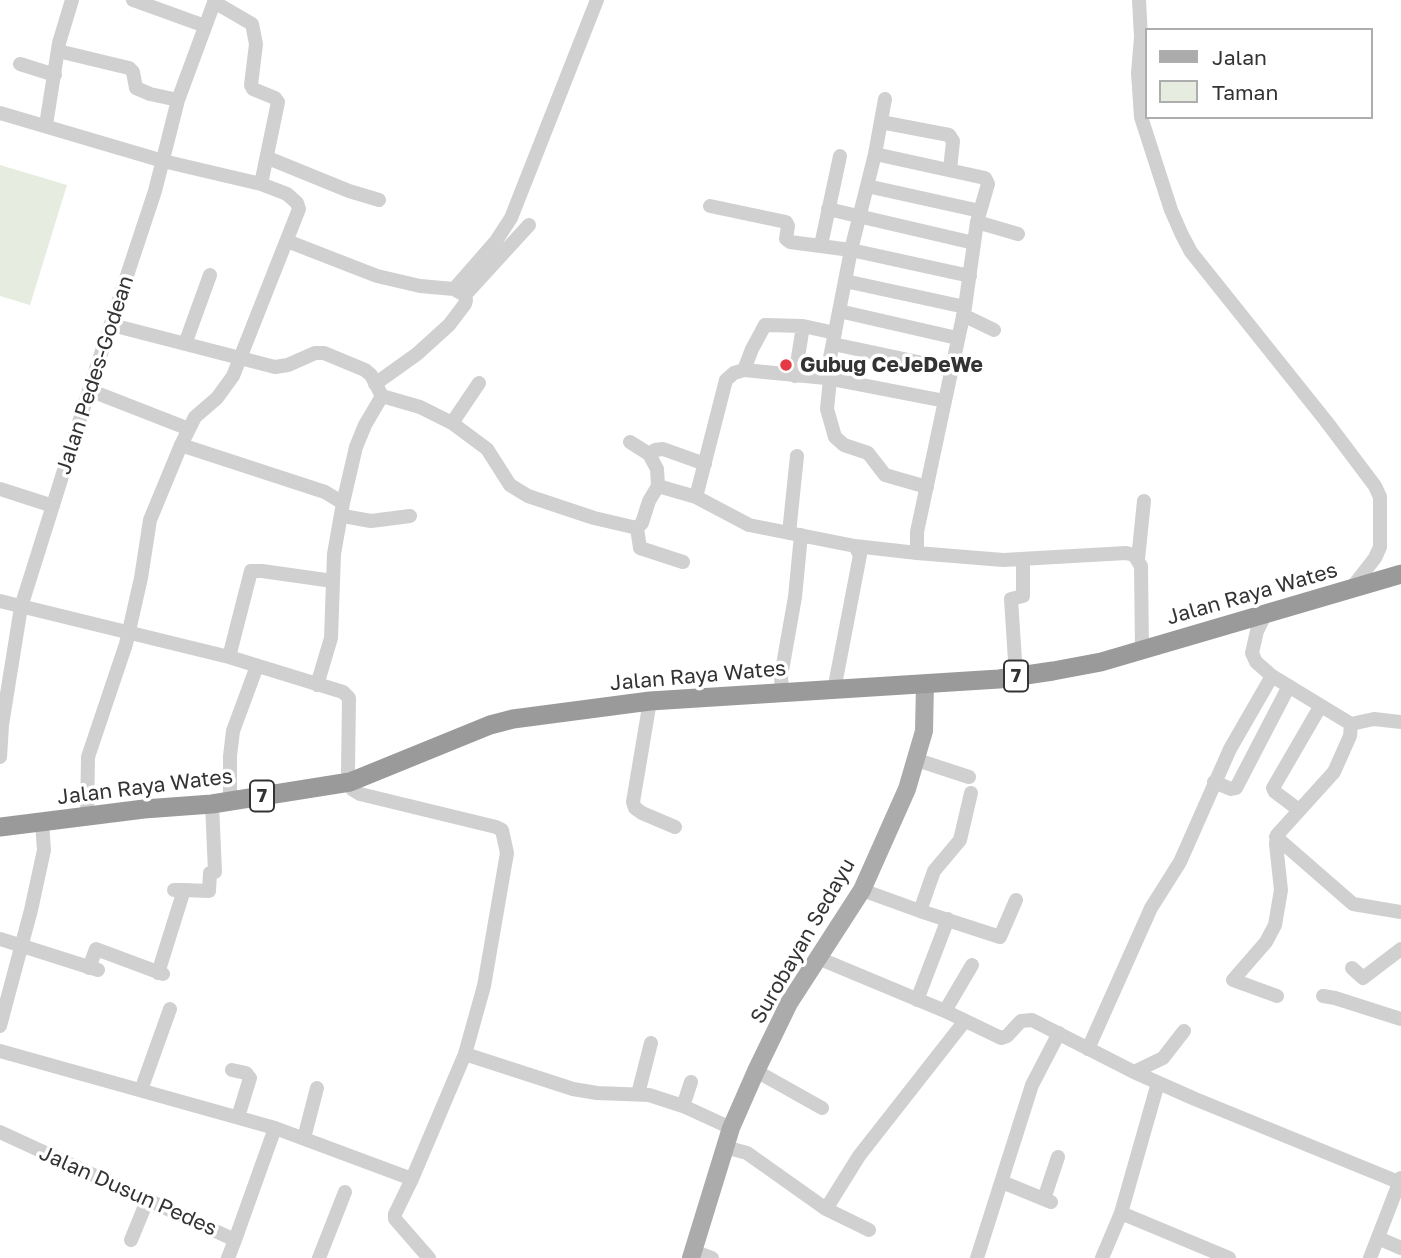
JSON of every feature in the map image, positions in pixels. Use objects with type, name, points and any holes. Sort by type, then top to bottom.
[{"type":"highway","name":"Jalan Raya Wates","points":[[0,827],[221,802],[350,782],[490,725],[513,719],[650,701],[1016,676],[1089,664],[1401,574]]},
{"type":"main road","name":"Surobayan Sedayu","points":[[692,1254],[731,1128],[755,1071],[789,1003],[862,890],[907,789],[924,731],[925,684]]},
{"type":"street","points":[[46,125],[58,51],[72,0]]},
{"type":"street","points":[[459,292],[510,218],[597,0]]},
{"type":"street","points":[[1139,0],[1141,37],[1138,73],[1141,117],[1171,210],[1191,252],[1319,411],[1377,490],[1381,508],[1380,547],[1375,558],[1350,590]]},
{"type":"street","points":[[214,1],[249,20],[257,44],[251,85],[253,89],[275,98],[278,102],[261,184]]},
{"type":"street","name":"Jalan Pedes-Godean","points":[[0,757],[2,725],[21,607],[112,325],[163,160],[178,100],[214,1]]},
{"type":"street","points":[[143,2],[205,26]]},
{"type":"street","points":[[58,51],[129,68],[136,88],[178,100]]},
{"type":"street","points":[[20,64],[55,75]]},
{"type":"street","points":[[884,99],[875,154],[851,250],[834,338],[828,378],[827,410],[835,437],[840,443],[868,453],[885,475],[927,487]]},
{"type":"street","points":[[0,113],[163,160],[261,184],[287,194],[297,203],[298,215],[227,387],[195,417],[150,520],[129,631],[88,757],[87,816]]},
{"type":"street","points":[[881,122],[949,135],[953,141],[950,170]]},
{"type":"street","points":[[875,154],[950,170],[987,180],[988,184],[979,216],[964,311],[915,541],[917,553]]},
{"type":"street","points":[[821,245],[840,156]]},
{"type":"street","points":[[268,158],[349,191],[379,200]]},
{"type":"street","points":[[867,186],[979,216],[1018,234]]},
{"type":"street","points":[[710,206],[786,222],[787,241],[851,250],[970,276]]},
{"type":"street","points":[[828,209],[974,243]]},
{"type":"street","points":[[459,292],[529,226]]},
{"type":"street","points":[[288,241],[377,276],[459,292]]},
{"type":"street","points":[[185,344],[210,275]]},
{"type":"street","points":[[845,281],[964,311],[994,330]]},
{"type":"street","points":[[317,685],[331,638],[332,581],[337,532],[356,447],[379,390],[449,325],[465,304],[459,292]]},
{"type":"street","points":[[839,311],[957,338]]},
{"type":"street","points":[[112,325],[241,356],[275,367],[288,365],[315,353],[324,353],[365,370],[379,390],[452,423],[488,449],[510,485],[528,496],[594,518],[637,528]]},
{"type":"street","points":[[744,370],[765,325],[803,326],[834,338],[951,369]]},
{"type":"street","points":[[795,376],[803,326]]},
{"type":"street","points":[[696,497],[726,380],[734,373],[744,370],[828,378],[945,401]]},
{"type":"street","points":[[452,423],[479,383]]},
{"type":"street","points":[[89,390],[189,429]]},
{"type":"street","points":[[630,442],[649,454],[657,469],[658,486],[649,501],[642,523],[637,528]]},
{"type":"street","points":[[181,445],[325,492],[343,509],[370,522],[410,516]]},
{"type":"street","points":[[649,454],[663,449],[705,464]]},
{"type":"street","points":[[782,692],[781,676],[795,597],[797,456]]},
{"type":"street","points":[[658,486],[696,497],[741,522],[855,546],[917,553],[1023,559],[1126,553],[1138,559]]},
{"type":"street","points":[[0,489],[53,506]]},
{"type":"street","points":[[1142,650],[1141,566],[1138,559],[1144,501]]},
{"type":"street","points":[[637,528],[640,548],[683,562]]},
{"type":"street","points":[[834,690],[860,555],[855,546]]},
{"type":"street","points":[[1016,676],[1011,599],[1023,596],[1023,559]]},
{"type":"street","points":[[229,657],[251,572],[262,571],[332,581]]},
{"type":"street","points":[[0,601],[229,657],[343,692],[349,698],[348,771],[352,789],[360,794],[502,830],[508,853],[484,986],[465,1054],[395,1214],[395,1219],[429,1258]]},
{"type":"street","points":[[1266,613],[1257,631],[1252,653],[1256,662],[1272,676],[1351,724],[1374,719],[1401,722]]},
{"type":"street","points":[[0,939],[93,969],[96,949],[161,974],[179,890],[209,891],[210,873],[215,872],[221,802],[233,731],[257,666]]},
{"type":"street","points":[[1088,1049],[1151,908],[1184,855],[1214,782],[1272,676]]},
{"type":"street","points":[[1214,782],[1231,789],[1236,788],[1289,687]]},
{"type":"street","points":[[650,701],[633,802],[635,808],[642,813],[675,827]]},
{"type":"street","points":[[1299,810],[1273,788],[1320,707]]},
{"type":"street","points":[[1277,996],[1228,985],[1266,942],[1275,925],[1281,890],[1276,837],[1334,772],[1350,736],[1351,724]]},
{"type":"street","points":[[917,760],[970,777]]},
{"type":"street","points":[[920,911],[934,871],[960,840],[971,793]]},
{"type":"street","points":[[0,1026],[32,909],[44,850],[42,822]]},
{"type":"street","points":[[1276,837],[1369,915],[1397,911]]},
{"type":"street","points":[[862,890],[1000,937],[1016,900]]},
{"type":"street","points":[[917,1000],[947,919]]},
{"type":"street","points":[[1352,968],[1363,978],[1401,949]]},
{"type":"street","points":[[818,958],[945,1011],[1001,1038],[1007,1036],[1025,1019],[1032,1020],[1158,1083],[1306,1147],[1400,1181],[1370,1258]]},
{"type":"street","points":[[945,1011],[972,965]]},
{"type":"street","points":[[1323,996],[1401,1018]]},
{"type":"street","points":[[141,1090],[170,1009]]},
{"type":"street","points":[[826,1209],[859,1156],[964,1022]]},
{"type":"street","points":[[1134,1072],[1163,1058],[1184,1031]]},
{"type":"street","points":[[977,1258],[1035,1076],[1059,1033]]},
{"type":"street","points":[[638,1094],[651,1043]]},
{"type":"street","points":[[0,1051],[275,1128],[412,1179]]},
{"type":"street","points":[[465,1054],[573,1089],[597,1093],[638,1094],[682,1106],[731,1128]]},
{"type":"street","points":[[232,1070],[246,1073],[250,1078],[238,1117]]},
{"type":"street","points":[[755,1071],[822,1108]]},
{"type":"street","points":[[682,1106],[691,1082]]},
{"type":"street","points":[[1102,1258],[1121,1213],[1158,1083]]},
{"type":"street","points":[[304,1138],[317,1088]]},
{"type":"street","points":[[233,1252],[275,1128]]},
{"type":"street","name":"Jalan Dusun Pedes","points":[[0,1132],[147,1201],[233,1252]]},
{"type":"street","points":[[725,1147],[747,1153],[826,1209],[869,1230]]},
{"type":"street","points":[[1002,1182],[1047,1200],[1058,1157]]},
{"type":"street","points":[[319,1258],[345,1192]]},
{"type":"street","points":[[131,1240],[147,1201]]},
{"type":"street","points":[[1121,1213],[1229,1258]]},
{"type":"street","points":[[1378,1238],[1401,1248]]},
{"type":"street","points":[[692,1254],[712,1258]]},
{"type":"green space","points":[[0,165],[67,185],[30,305],[0,296]]},
{"type":"place","name":"Gubug CeJeDeWe","points":[[786,365]]}]
